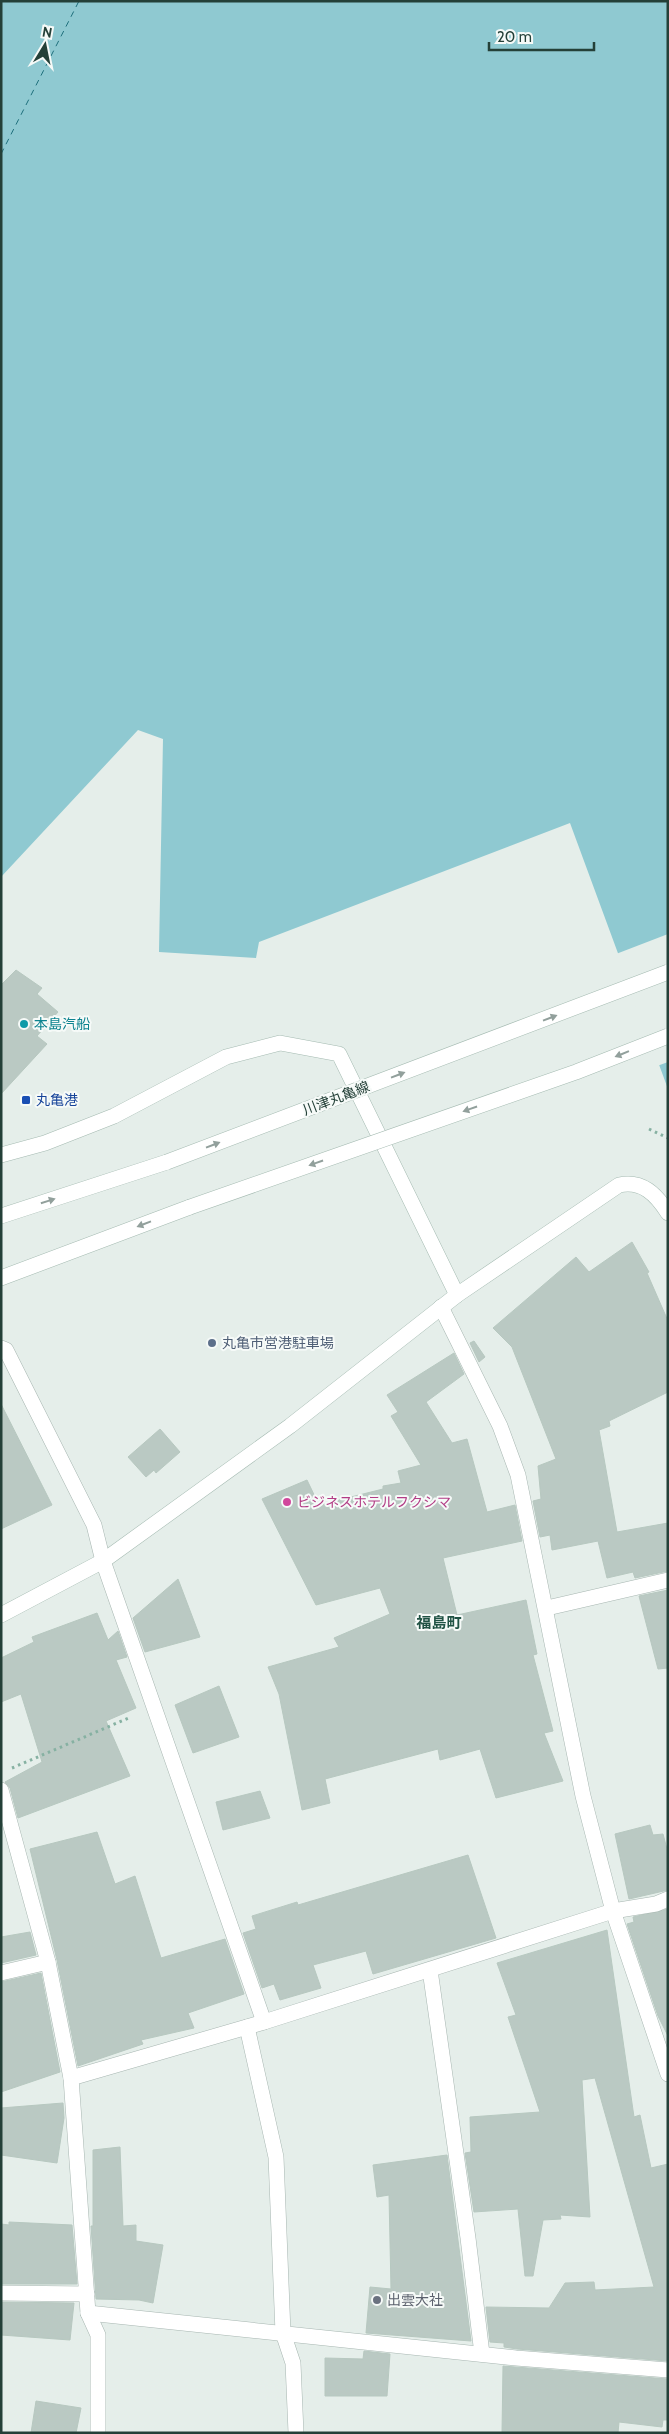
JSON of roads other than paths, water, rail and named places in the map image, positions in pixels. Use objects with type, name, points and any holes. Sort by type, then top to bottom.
[{"type":"street","name":"川津丸亀線","points":[[1,1216],[168,1162],[668,972]]},
{"type":"street","points":[[1,1278],[190,1207],[576,1072],[668,1036]]},
{"type":"street","points":[[1,1155],[45,1143],[114,1116],[226,1057],[280,1042],[339,1054],[457,1295]]},
{"type":"street","points":[[1,1615],[104,1561],[290,1426],[457,1295],[619,1185],[632,1182],[648,1189],[668,1213]]},
{"type":"street","points":[[441,1307],[500,1426],[518,1475],[547,1608],[583,1796],[614,1911],[668,2074]]},
{"type":"street","points":[[1,1348],[6,1350],[94,1525],[104,1561],[154,1708],[264,2022]]},
{"type":"street","points":[[547,1608],[668,1580]]},
{"type":"street","points":[[1,1790],[48,1962],[71,2078],[88,2314],[98,2335],[98,2433]]},
{"type":"street","points":[[71,2078],[264,2022],[614,1911],[656,1904],[668,1899]]},
{"type":"street","points":[[1,1973],[48,1962]]},
{"type":"street","points":[[430,1970],[468,2238],[482,2354]]},
{"type":"street","points":[[247,2027],[276,2157],[283,2333],[293,2363],[296,2433]]},
{"type":"street","points":[[1,2293],[87,2294]]},
{"type":"street","points":[[88,2314],[482,2354],[668,2370]]},
{"type":"water","points":[[1,1],[668,1],[668,1089],[570,823],[259,942],[256,958],[159,952],[163,739],[138,730],[1,877]]},
{"type":"place","name":"本島汽船","points":[[24,1024]]},
{"type":"place","name":"丸亀港","points":[[26,1100]]},
{"type":"place","name":"丸亀市営港駐車場","points":[[212,1343]]},
{"type":"place","name":"ビジネスホテルフクシマ","points":[[287,1502]]},
{"type":"place","name":"出雲大社","points":[[377,2300]]},
{"type":"district","name":"福島町","points":[[439,1623]]}]
